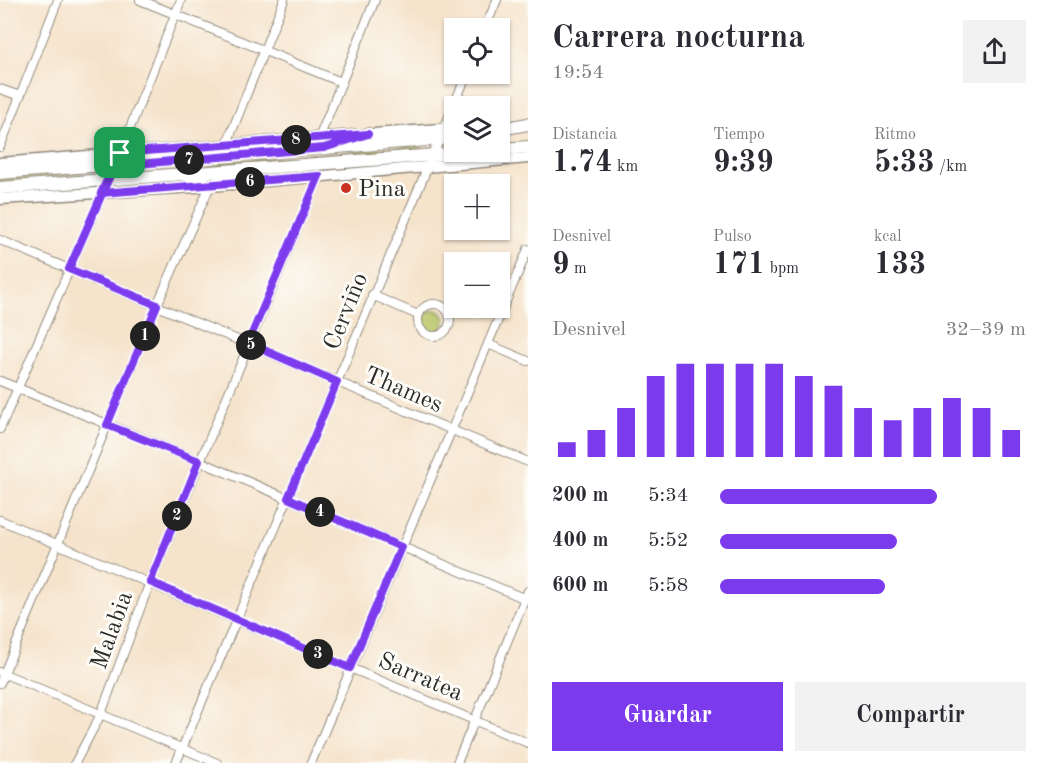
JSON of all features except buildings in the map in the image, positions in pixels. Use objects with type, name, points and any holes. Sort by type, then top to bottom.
[{"type":"main road","points":[[510,127],[528,123]]},
{"type":"main road","points":[[510,133],[528,132]]},
{"type":"main road","points":[[0,173],[114,166],[321,143],[368,134],[401,142]]},
{"type":"main road","points":[[321,143],[401,142],[444,135]]},
{"type":"main road","points":[[510,148],[528,147]]},
{"type":"main road","points":[[0,188],[260,168],[430,161],[444,158]]},
{"type":"main road","points":[[0,164],[48,170]]},
{"type":"main road","points":[[183,174],[210,186],[260,168]]},
{"type":"street","points":[[0,147],[58,0]]},
{"type":"street","points":[[140,0],[341,82]]},
{"type":"street","points":[[0,429],[120,153],[181,0]]},
{"type":"street","points":[[226,146],[284,0]]},
{"type":"street","points":[[0,164],[226,146],[321,143],[341,82],[375,0]]},
{"type":"street","points":[[489,18],[497,0]]},
{"type":"street","points":[[0,88],[20,96]]},
{"type":"street","points":[[510,124],[528,123]]},
{"type":"street","points":[[368,134],[444,134]]},
{"type":"street","name":"Cerviño","points":[[176,763],[372,295],[430,161],[444,141]]},
{"type":"street","points":[[0,200],[210,186],[319,176],[430,161],[528,158]]},
{"type":"street","name":"Malabia","points":[[75,763],[101,714],[150,582],[199,461],[319,176]]},
{"type":"street","points":[[0,683],[2,673],[59,544],[157,305],[210,186]]},
{"type":"street","name":"Thames","points":[[0,240],[528,462]]},
{"type":"street","points":[[311,763],[450,429],[528,249]]},
{"type":"street","points":[[372,295],[418,315]]},
{"type":"street","points":[[439,305],[447,311],[449,326],[437,337],[426,335],[418,327],[418,315],[424,307],[439,305]]},
{"type":"street","points":[[488,344],[528,361]]},
{"type":"street","points":[[0,381],[527,597],[457,763]]},
{"type":"street","name":"Sarratea","points":[[0,520],[528,743]]},
{"type":"street","points":[[2,673],[217,763]]},
{"type":"green space","points":[[418,146],[422,149],[122,173],[126,170]]},
{"type":"green space","points":[[91,171],[96,173],[0,183],[0,178]]},
{"type":"green space","points":[[434,310],[442,313],[444,318],[442,329],[434,332],[426,329],[423,321],[426,313]]},
{"type":"place","name":"Pina","points":[[346,188]]},
{"type":"route","points":[[120,153],[101,193],[69,269],[157,305],[107,425],[199,461],[150,582],[350,668],[401,547],[288,498],[337,382],[248,343],[319,176],[101,193],[114,166],[324,148],[368,134],[120,153]]}]
